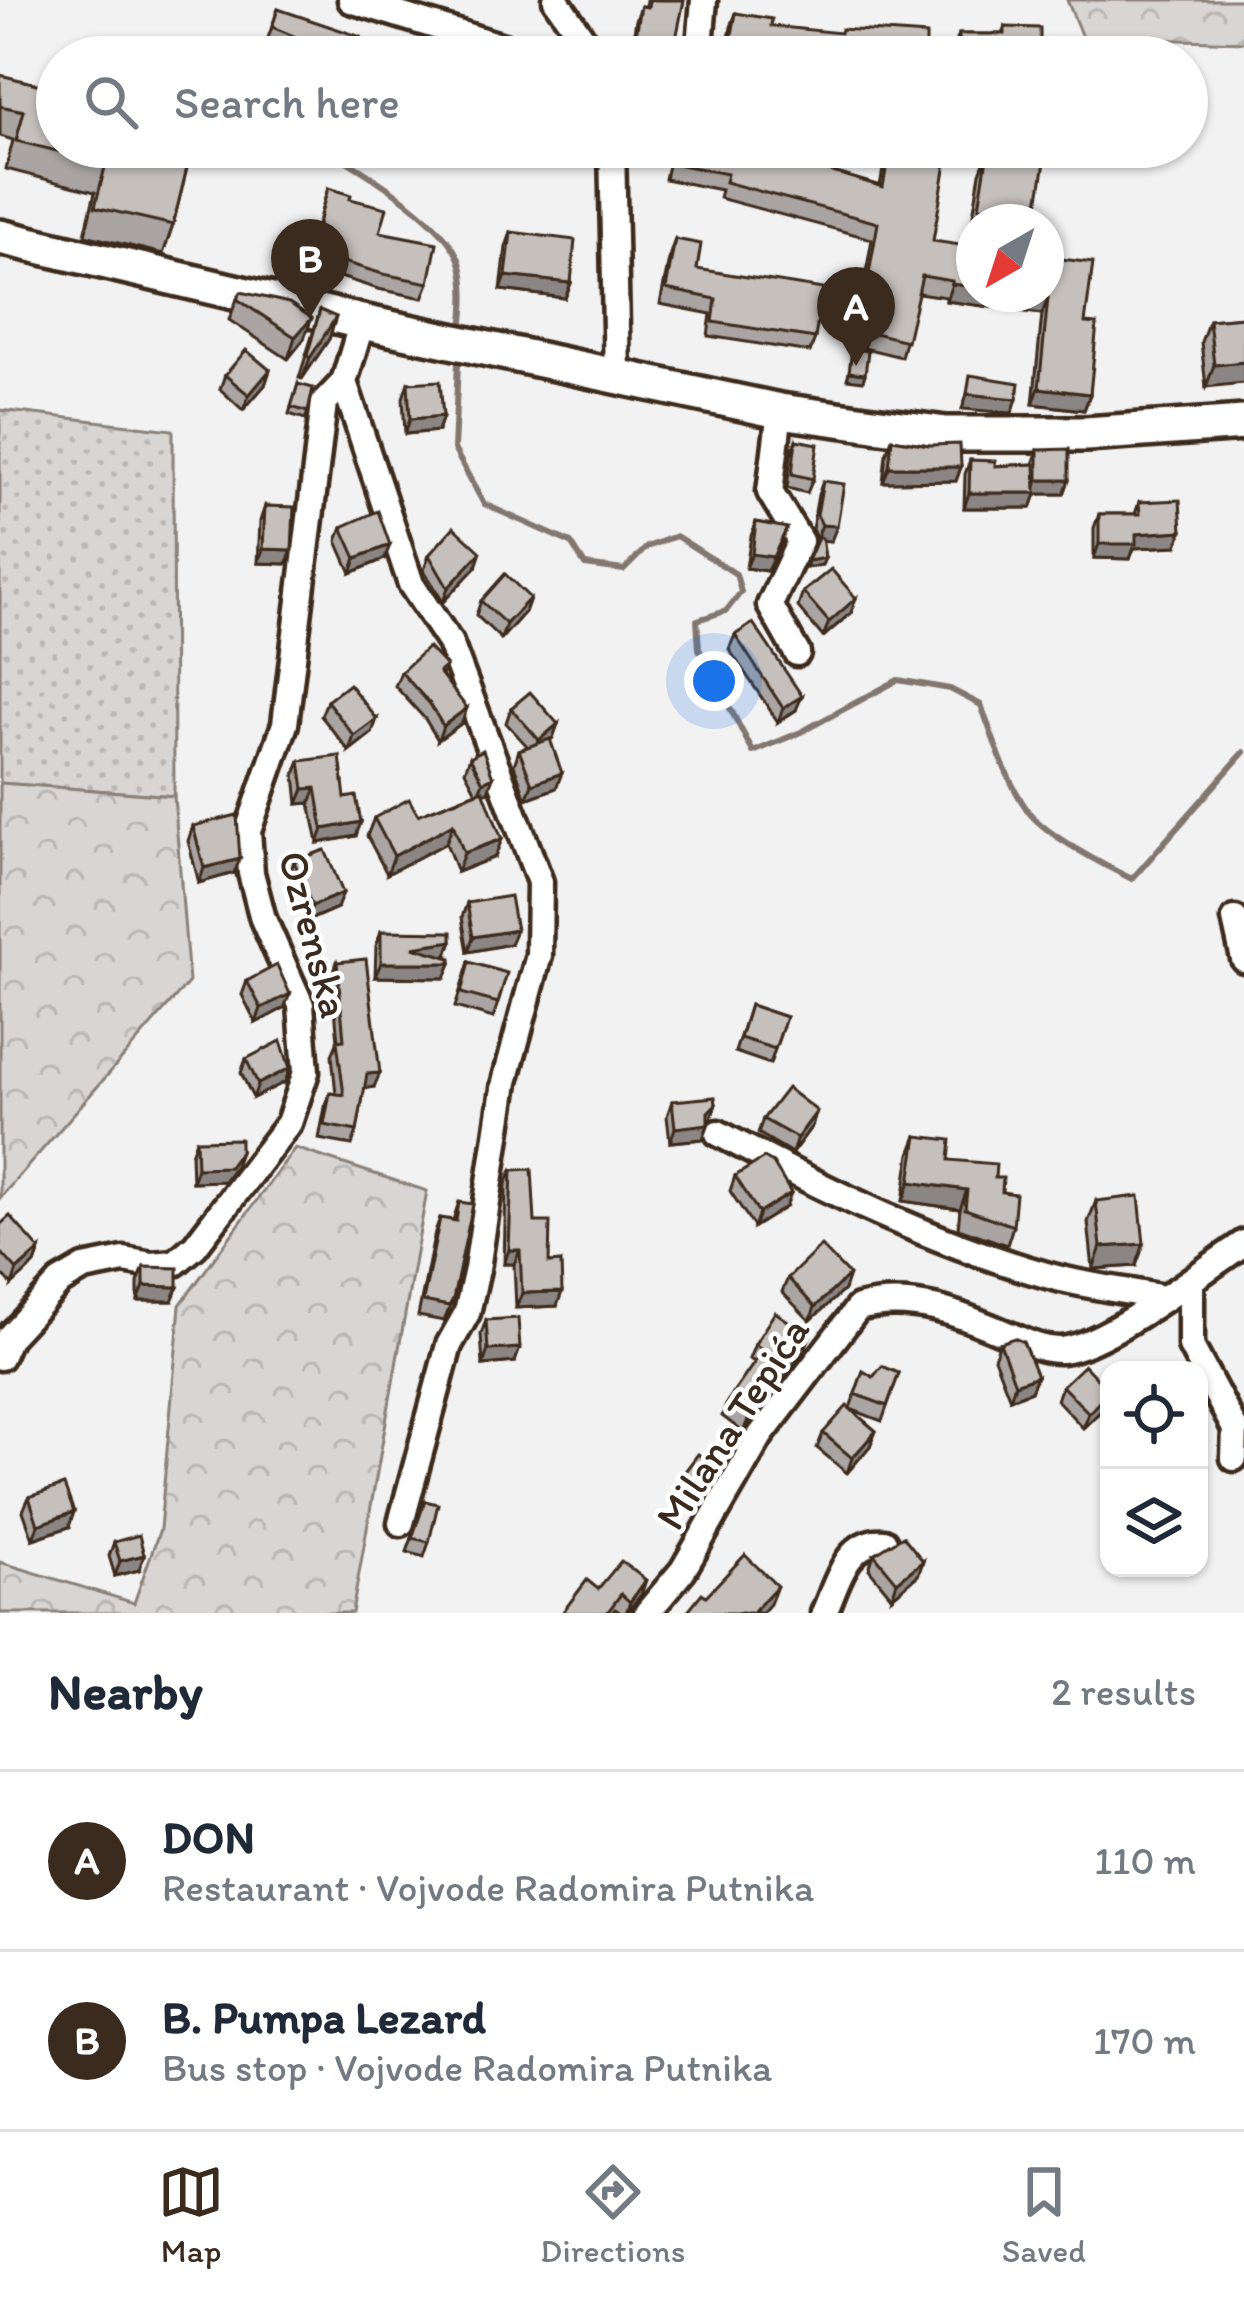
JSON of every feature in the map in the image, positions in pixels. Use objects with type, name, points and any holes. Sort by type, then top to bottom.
[{"type":"main road","points":[[0,237],[362,322],[781,411],[946,434],[1086,434],[1244,423]]},
{"type":"street","points":[[352,0],[468,36]]},
{"type":"street","points":[[556,0],[581,36]]},
{"type":"street","points":[[701,36],[704,0]]},
{"type":"street","points":[[612,168],[617,374]]},
{"type":"street","name":"Ozrenska","points":[[0,1357],[9,1337],[60,1282],[84,1268],[124,1260],[175,1263],[210,1228],[289,1124],[306,1072],[301,1005],[263,919],[251,873],[248,831],[285,724],[324,403],[344,382],[362,322]]},
{"type":"street","points":[[344,382],[411,584],[450,643],[541,882],[539,955],[505,1082],[477,1269],[466,1313],[449,1345],[401,1523]]},
{"type":"street","points":[[781,411],[770,492],[800,541],[770,605],[797,653]]},
{"type":"street","points":[[1234,919],[1244,959]]},
{"type":"street","points":[[718,1133],[795,1174],[952,1244],[1050,1276],[1163,1298]]},
{"type":"street","name":"Milana Tepića","points":[[646,1613],[683,1570],[760,1436],[858,1308],[913,1303],[952,1311],[1037,1347],[1058,1351],[1086,1345],[1192,1281],[1244,1243]]},
{"type":"street","points":[[1192,1281],[1191,1346],[1235,1429],[1234,1458]]},
{"type":"street","points":[[824,1613],[855,1550],[869,1541],[884,1542]]},
{"type":"green space","points":[[1067,0],[1244,0],[1244,42],[1208,41],[1208,36],[1082,36]]},
{"type":"green space","points":[[0,410],[173,430],[174,796],[0,783]]},
{"type":"green space","points":[[0,783],[174,796],[189,982],[0,1198]]},
{"type":"green space","points":[[295,1148],[427,1191],[352,1613],[0,1613],[0,1562],[134,1603],[160,1529],[180,1305]]},
{"type":"building","points":[[649,0],[684,0],[677,36],[636,36],[641,6],[648,7]]},
{"type":"building","points":[[278,9],[358,36],[294,36],[272,27]]},
{"type":"building","points":[[736,13],[772,19],[771,26],[926,35],[926,36],[732,36]]},
{"type":"building","points":[[1005,27],[1040,28],[1040,36],[959,34],[1005,34]]},
{"type":"building","points":[[0,75],[36,84],[36,146],[16,141],[24,111],[0,106]]},
{"type":"building","points":[[105,168],[187,168],[173,225],[95,207]]},
{"type":"building","points":[[696,168],[819,168],[883,187],[886,168],[945,168],[933,241],[956,244],[956,285],[922,276],[907,341],[870,332],[880,287],[867,285],[878,223],[725,182],[727,174]]},
{"type":"building","points":[[985,168],[1044,168],[1038,204],[979,204]]},
{"type":"building","points":[[328,188],[387,208],[380,232],[437,243],[429,283],[310,252]]},
{"type":"building","points":[[511,232],[575,240],[571,283],[506,276]]},
{"type":"building","points":[[675,239],[701,244],[697,269],[823,289],[815,338],[713,322],[716,299],[666,289]]},
{"type":"building","points":[[1064,259],[1093,263],[1085,323],[1097,324],[1090,394],[1039,388],[1047,312],[1064,312]]},
{"type":"building","points":[[241,292],[289,303],[312,318],[295,337],[237,299]]},
{"type":"building","points":[[320,310],[336,317],[310,358],[307,356]]},
{"type":"building","points":[[1244,317],[1244,362],[1214,365],[1209,320]]},
{"type":"building","points":[[852,349],[868,351],[865,374],[849,372]]},
{"type":"building","points":[[246,350],[270,370],[249,395],[225,375]]},
{"type":"building","points":[[970,375],[1019,383],[1017,399],[967,394]]},
{"type":"building","points":[[440,381],[443,416],[410,419],[408,383]]},
{"type":"building","points":[[298,384],[313,388],[308,412],[291,407]]},
{"type":"building","points":[[892,439],[960,444],[961,467],[889,467]]},
{"type":"building","points":[[796,440],[818,444],[813,479],[792,474]]},
{"type":"building","points":[[1069,449],[1069,480],[1038,480],[1038,450]]},
{"type":"building","points":[[970,460],[995,461],[995,466],[1035,464],[1036,493],[969,493]]},
{"type":"building","points":[[823,481],[844,484],[837,526],[822,525],[817,515]]},
{"type":"building","points":[[1180,500],[1182,531],[1136,534],[1136,544],[1099,544],[1099,514],[1140,514],[1139,502]]},
{"type":"building","points":[[265,506],[294,507],[292,550],[263,549]]},
{"type":"building","points":[[378,511],[390,545],[356,558],[342,527]]},
{"type":"building","points":[[756,522],[787,528],[773,557],[752,554]]},
{"type":"building","points":[[454,527],[481,552],[448,588],[429,555]]},
{"type":"building","points":[[822,538],[825,558],[808,561]]},
{"type":"building","points":[[831,569],[856,598],[829,622],[803,592]]},
{"type":"building","points":[[505,574],[530,598],[506,624],[481,601]]},
{"type":"building","points":[[753,623],[802,696],[783,708],[735,635]]},
{"type":"building","points":[[428,647],[446,666],[439,672],[467,708],[443,726],[401,672]]},
{"type":"building","points":[[349,684],[377,719],[354,736],[327,701]]},
{"type":"building","points":[[530,692],[558,724],[539,740],[511,708]]},
{"type":"building","points":[[550,739],[562,773],[532,784],[519,750]]},
{"type":"building","points":[[483,750],[493,777],[483,782],[470,757]]},
{"type":"building","points":[[340,756],[345,798],[356,796],[361,822],[323,829],[316,788],[304,789],[300,761]]},
{"type":"building","points":[[483,790],[502,839],[464,853],[453,824],[394,856],[374,818],[409,799],[418,815]]},
{"type":"building","points":[[237,815],[240,859],[204,868],[193,826]]},
{"type":"building","points":[[325,850],[343,893],[312,906],[294,861]]},
{"type":"building","points":[[510,896],[516,930],[473,937],[467,903]]},
{"type":"building","points":[[381,931],[452,932],[452,941],[413,947],[451,958],[451,963],[381,963]]},
{"type":"building","points":[[366,959],[380,1073],[367,1074],[357,1131],[324,1125],[330,1093],[344,1095],[337,1041],[344,1040],[337,962]]},
{"type":"building","points":[[469,962],[507,973],[498,1003],[461,993]]},
{"type":"building","points":[[277,965],[290,994],[261,1008],[247,981]]},
{"type":"building","points":[[750,1005],[786,1017],[775,1049],[740,1038]]},
{"type":"building","points":[[281,1041],[290,1068],[258,1084],[246,1059]]},
{"type":"building","points":[[787,1088],[817,1111],[797,1138],[763,1119]]},
{"type":"building","points":[[715,1097],[708,1124],[675,1128],[672,1101]]},
{"type":"building","points":[[917,1136],[951,1140],[949,1160],[996,1164],[995,1178],[1003,1178],[1002,1192],[1016,1194],[1013,1226],[965,1209],[967,1190],[910,1182]]},
{"type":"building","points":[[240,1139],[240,1152],[229,1167],[197,1168],[196,1140]]},
{"type":"building","points":[[764,1158],[773,1163],[791,1193],[759,1213],[735,1176]]},
{"type":"building","points":[[532,1169],[535,1222],[550,1222],[549,1263],[561,1262],[562,1292],[522,1293],[520,1250],[509,1250],[512,1170]]},
{"type":"building","points":[[1139,1196],[1144,1244],[1101,1247],[1096,1201]]},
{"type":"building","points":[[459,1202],[473,1204],[453,1299],[449,1306],[423,1301],[440,1218],[456,1221]]},
{"type":"building","points":[[10,1216],[40,1250],[17,1270],[0,1251],[0,1225]]},
{"type":"building","points":[[821,1246],[849,1275],[815,1307],[788,1278]]},
{"type":"building","points":[[144,1267],[178,1268],[178,1287],[144,1286]]},
{"type":"building","points":[[775,1312],[810,1336],[749,1417],[727,1402],[763,1350],[755,1344]]},
{"type":"building","points":[[518,1318],[520,1348],[488,1350],[486,1320]]},
{"type":"building","points":[[1014,1338],[1023,1342],[1037,1376],[1015,1384],[1000,1343]]},
{"type":"building","points":[[1084,1365],[1100,1382],[1100,1401],[1089,1413],[1062,1386]]},
{"type":"building","points":[[882,1366],[899,1373],[887,1406],[855,1394],[863,1371],[873,1377]]},
{"type":"building","points":[[847,1406],[876,1431],[852,1458],[823,1433]]},
{"type":"building","points":[[698,1454],[719,1469],[704,1495],[680,1478]]},
{"type":"building","points":[[64,1485],[74,1512],[38,1525],[29,1497]]},
{"type":"building","points":[[425,1501],[438,1504],[429,1542],[412,1538]]},
{"type":"building","points":[[139,1535],[144,1555],[120,1561],[114,1542]]},
{"type":"building","points":[[903,1536],[923,1561],[897,1582],[874,1554]]},
{"type":"building","points":[[745,1555],[777,1586],[752,1613],[686,1613],[702,1593],[706,1596]]},
{"type":"building","points":[[621,1561],[646,1580],[630,1602],[621,1594],[607,1613],[562,1613],[587,1580],[598,1589]]},
{"type":"waterway","points":[[358,168],[421,213],[452,246],[463,278],[462,328]]},
{"type":"waterway","points":[[458,363],[454,449],[484,504],[571,543],[585,565],[624,570],[647,547],[676,536],[736,574],[741,592],[726,611],[697,620],[699,649],[753,752],[898,680],[950,689],[981,705],[1013,786],[1036,820],[1076,849],[1132,879],[1244,752]]},
{"type":"place","name":"B. Pumpa Lezard","points":[[310,318]]},
{"type":"place","name":"DON","points":[[856,366]]}]
